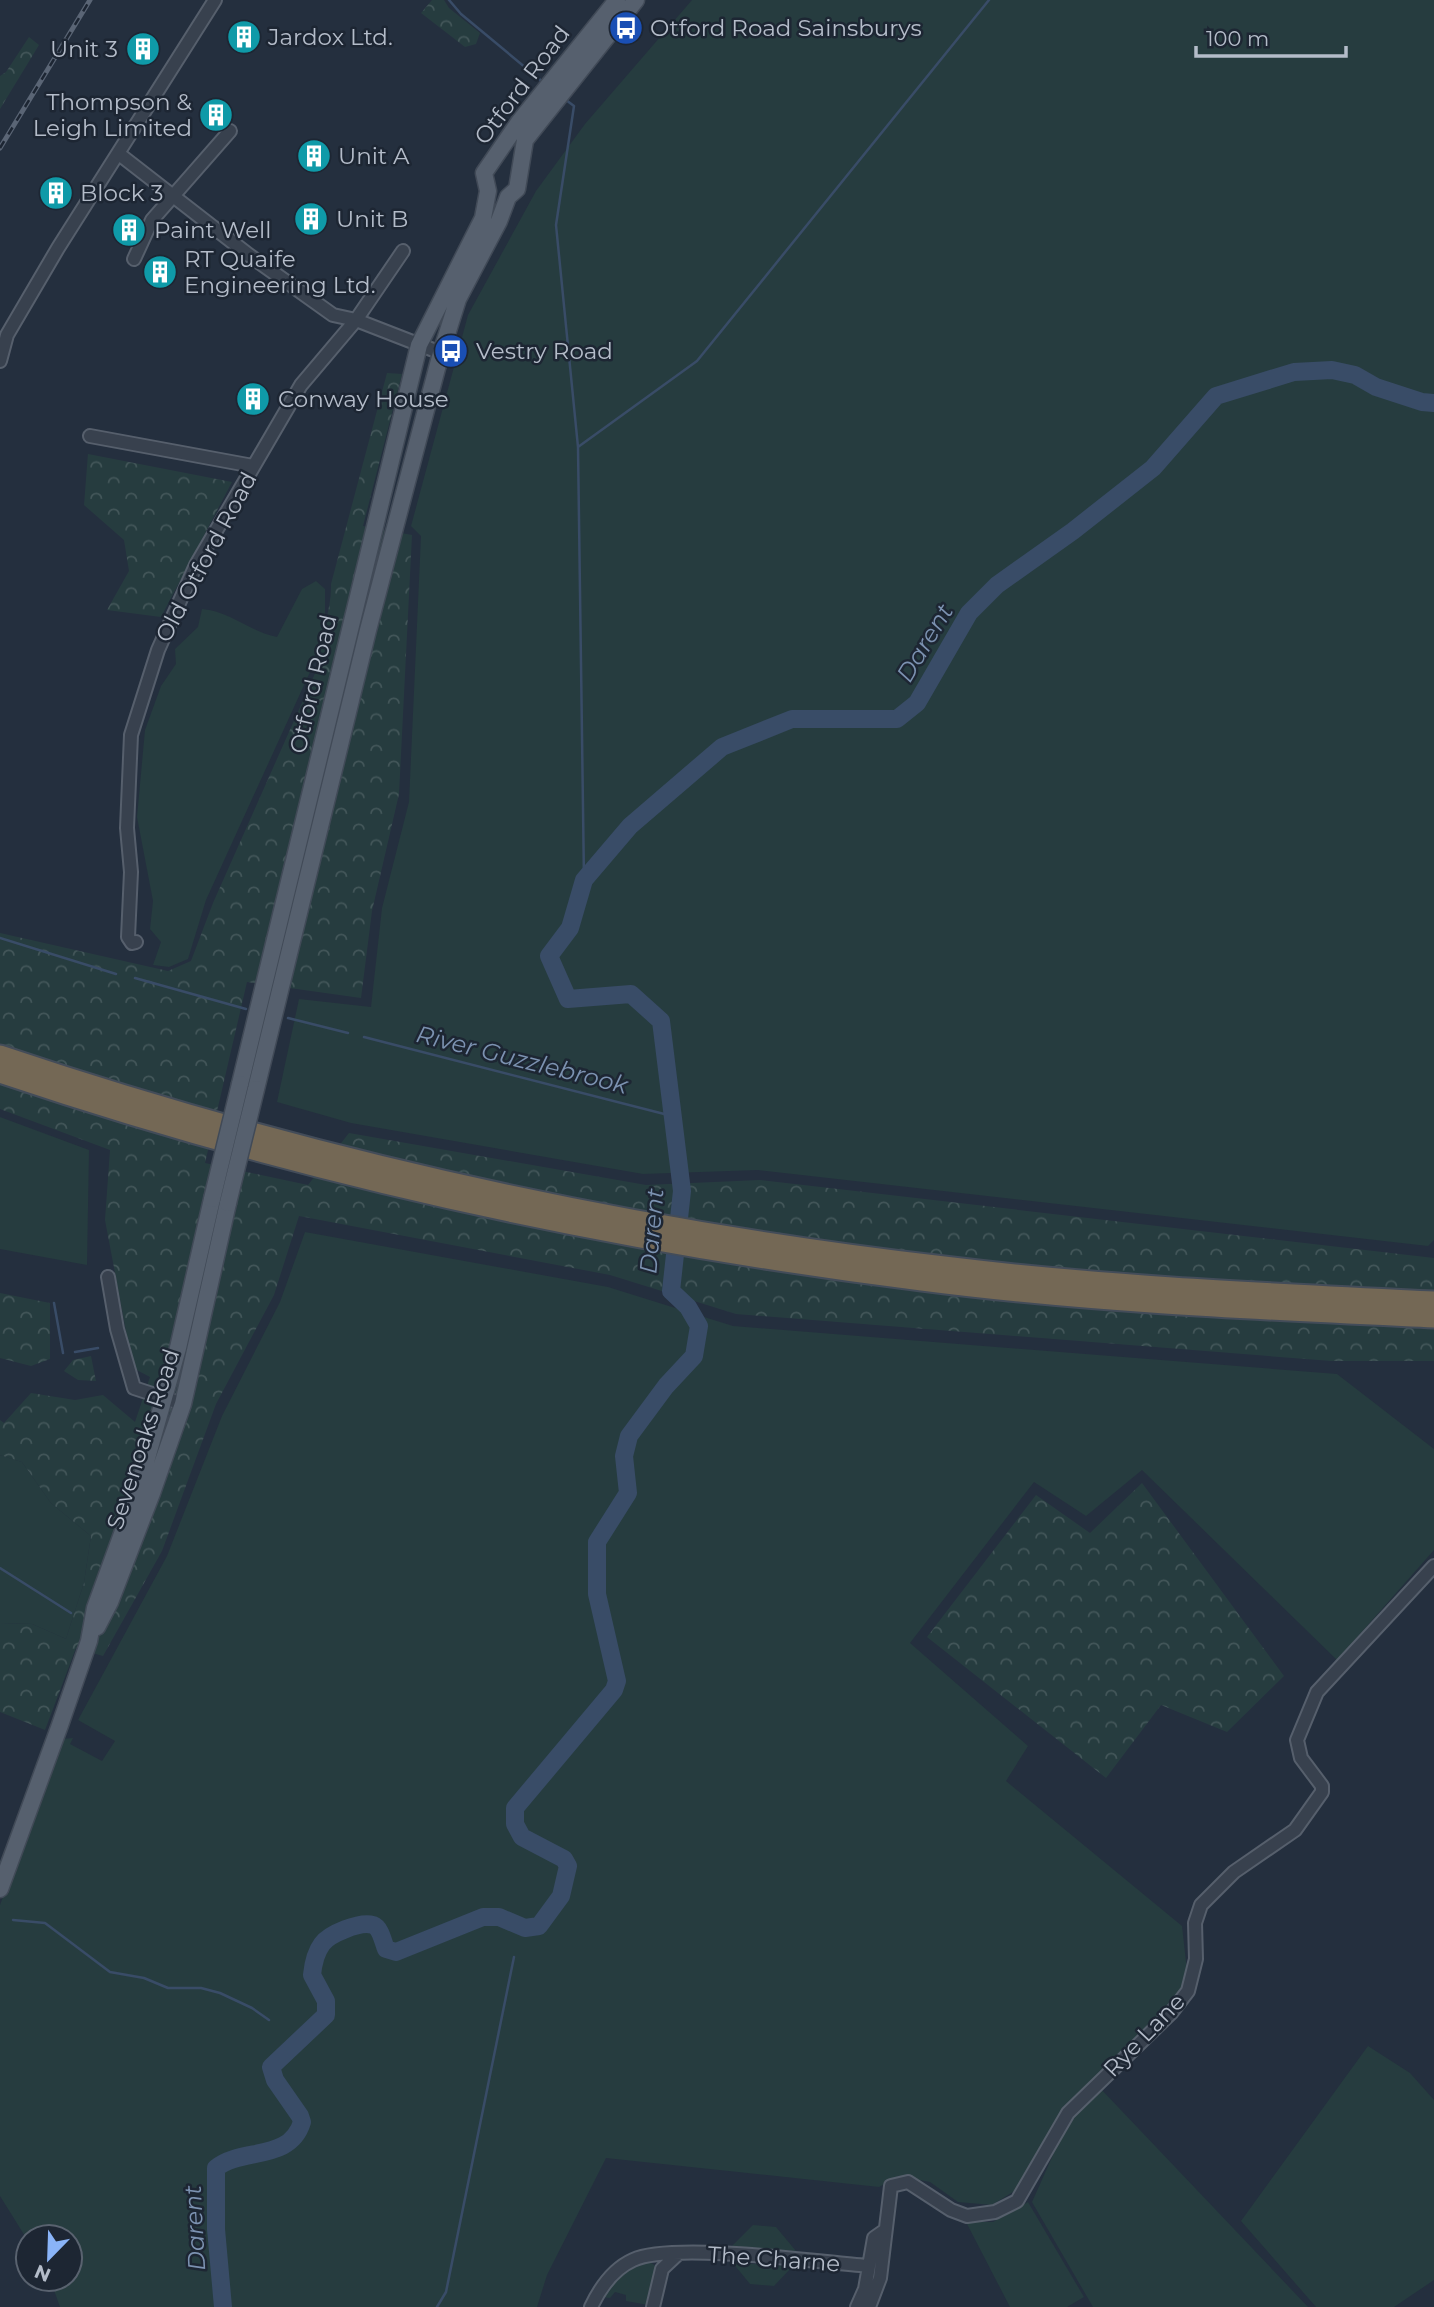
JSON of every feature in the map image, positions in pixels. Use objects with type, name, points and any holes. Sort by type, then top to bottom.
[{"type":"highway","points":[[0,1055],[134,1098],[303,1146],[624,1226]]},
{"type":"highway","points":[[0,1073],[143,1119],[307,1165],[442,1197],[744,1247],[924,1282],[1048,1295],[1434,1318]]},
{"type":"highway","points":[[744,1247],[1066,1279],[1434,1301]]},
{"type":"main road","name":"Otford Road","points":[[248,1086],[350,625],[404,417],[418,345],[483,218],[488,191],[483,179],[491,165],[519,122],[617,0]]},
{"type":"main road","name":"Otford Road","points":[[220,1201],[248,1086],[457,299],[499,221],[508,197],[517,189],[525,140],[636,0]]},
{"type":"main road","name":"Otford Road","points":[[491,165],[507,162],[519,175]]},
{"type":"main road","points":[[488,191],[495,197],[508,197]]},
{"type":"main road","name":"Sevenoaks Road","points":[[89,1641],[95,1608],[138,1490],[220,1201]]},
{"type":"main road","name":"Sevenoaks Road","points":[[0,1889],[89,1641],[110,1602],[183,1404],[220,1201]]},
{"type":"street","points":[[0,361],[7,335],[58,248],[215,0]]},
{"type":"street","points":[[134,259],[152,220],[230,131]]},
{"type":"street","points":[[119,154],[176,195],[249,255],[333,315],[356,320],[441,353]]},
{"type":"street","name":"Old Otford Road","points":[[136,942],[130,941],[128,931],[131,872],[127,828],[131,735],[143,691],[175,608],[253,466],[301,385],[356,320],[402,251]]},
{"type":"street","points":[[90,436],[253,466]]},
{"type":"street","points":[[108,1277],[117,1329],[134,1388],[183,1404]]},
{"type":"street","name":"Rye Lane","points":[[869,2307],[879,2283],[888,2192],[891,2186],[900,2182],[920,2188],[951,2210],[969,2216],[995,2212],[1017,2201],[1026,2190],[1068,2113],[1171,2013],[1188,1991],[1196,1959],[1195,1923],[1201,1905],[1234,1872],[1295,1830],[1322,1792],[1322,1786],[1301,1758],[1297,1740],[1317,1692],[1434,1566]]},
{"type":"street","points":[[857,2307],[863,2296],[874,2238],[884,2231]]},
{"type":"street","name":"The Charne","points":[[653,2307],[662,2269],[679,2253]]},
{"type":"street","name":"The Charne","points":[[591,2307],[597,2293],[620,2267],[646,2256],[679,2253],[869,2266]]},
{"type":"green space","points":[[432,0],[444,0],[449,8],[480,33],[476,44],[465,47],[421,13]]},
{"type":"green space","points":[[692,0],[1434,0],[1434,1240],[1428,1246],[758,1170],[643,1174],[351,1123],[277,1102],[299,999],[371,1007],[382,908],[409,802],[421,536],[411,526],[468,315],[536,191],[585,124]]},
{"type":"green space","points":[[29,37],[39,45],[0,109],[0,76],[6,72]]},
{"type":"green space","points":[[387,373],[402,374],[363,526],[412,535],[399,794],[372,911],[361,998],[247,982],[205,1163],[308,1185],[349,1133],[646,1185],[760,1180],[1434,1258],[1434,1361],[1331,1361],[736,1314],[610,1275],[299,1216],[274,1295],[216,1404],[162,1551],[103,1656],[76,1648],[45,1730],[0,1712],[0,1623],[32,1624],[66,1639],[84,1583],[91,1536],[51,1503],[22,1462],[0,1455],[0,1420],[4,1423],[31,1393],[75,1400],[103,1395],[135,1422],[150,1377],[133,1368],[105,1220],[110,1150],[0,1109],[0,933],[168,971],[191,961],[213,903],[321,660],[331,584]]},
{"type":"green space","points":[[88,454],[232,482],[161,617],[107,610],[129,571],[124,540],[84,505]]},
{"type":"green space","points":[[316,581],[325,589],[325,617],[315,661],[206,900],[188,959],[169,967],[153,965],[161,942],[150,929],[153,901],[137,817],[145,730],[161,686],[176,664],[175,649],[198,627],[202,609],[222,614],[277,637],[302,589]]},
{"type":"green space","points":[[0,1117],[89,1150],[87,1265],[0,1249]]},
{"type":"green space","points":[[305,1232],[608,1287],[733,1326],[1337,1374],[1434,1449],[1434,1550],[1337,1660],[1142,1470],[1086,1516],[1034,1482],[910,1643],[1028,1746],[1006,1781],[1182,1926],[1188,1980],[1159,2018],[1061,2111],[1021,2187],[992,2205],[958,2202],[930,2182],[899,2176],[879,2187],[606,2158],[547,2275],[537,2307],[60,2307],[55,2293],[84,2293],[84,2223],[17,2223],[0,2196],[0,1905],[61,1739],[73,1738],[70,1744],[102,1761],[115,1741],[78,1720],[167,1556],[222,1416],[280,1302]]},
{"type":"green space","points":[[0,1293],[50,1303],[50,1359],[31,1366],[0,1358]]},
{"type":"green space","points":[[91,1356],[96,1381],[78,1380],[64,1371],[73,1360]]},
{"type":"green space","points":[[0,1455],[22,1462],[51,1503],[91,1536],[84,1583],[66,1639],[32,1624],[0,1623]]},
{"type":"green space","points":[[1142,1483],[1284,1676],[1227,1732],[1161,1705],[1106,1778],[927,1637],[1036,1495],[1090,1533]]},
{"type":"green space","points":[[1368,2046],[1410,2073],[1434,2100],[1434,2280],[1394,2307],[1316,2307],[1241,2221]]},
{"type":"green space","points":[[1099,2087],[1308,2307],[1093,2307],[1032,2202],[1070,2117]]},
{"type":"green space","points":[[1028,2202],[1084,2297],[1067,2307],[1010,2307],[966,2222],[993,2222]]},
{"type":"green space","points":[[753,2225],[776,2227],[796,2251],[732,2246]]},
{"type":"green space","points":[[650,2262],[657,2267],[648,2305],[626,2301],[626,2295],[615,2292],[610,2298],[601,2297],[625,2271]]},
{"type":"green space","points":[[732,2262],[792,2267],[774,2286],[750,2284]]},
{"type":"waterway","points":[[449,0],[461,14],[544,83]]},
{"type":"waterway","points":[[584,880],[578,447],[697,361],[989,0]]},
{"type":"waterway","points":[[566,100],[574,106],[556,225],[578,447]]},
{"type":"waterway","name":"Darent","points":[[223,2307],[216,2229],[216,2168],[239,2158],[276,2149],[296,2135],[302,2122],[300,2116],[275,2080],[271,2067],[326,2015],[326,2001],[312,1975],[320,1947],[338,1933],[367,1924],[373,1925],[380,1932],[386,1949],[396,1952],[483,1917],[499,1917],[525,1928],[539,1926],[561,1896],[568,1866],[564,1859],[522,1837],[515,1824],[515,1808],[614,1690],[617,1681],[597,1594],[597,1542],[628,1493],[624,1456],[629,1436],[666,1386],[694,1356],[699,1326],[688,1307],[671,1291],[682,1191],[661,1021],[631,994],[568,999],[549,956],[570,928],[584,880],[630,826],[722,747],[792,719],[897,719],[917,703],[969,613],[997,585],[1073,531],[1153,468],[1216,396],[1294,372],[1332,370],[1355,375],[1376,387],[1422,402],[1434,403]]},
{"type":"waterway","name":"River Guzzlebrook","points":[[0,938],[116,974]]},
{"type":"waterway","name":"River Guzzlebrook","points":[[135,978],[246,1009]]},
{"type":"waterway","name":"River Guzzlebrook","points":[[288,1018],[348,1033]]},
{"type":"waterway","name":"River Guzzlebrook","points":[[364,1037],[672,1116]]},
{"type":"waterway","points":[[54,1303],[63,1353]]},
{"type":"waterway","points":[[75,1352],[98,1348]]},
{"type":"waterway","points":[[0,1568],[71,1613]]},
{"type":"waterway","points":[[13,1920],[45,1923],[110,1972],[144,1978],[168,1988],[201,1988],[220,1993],[252,2008],[269,2020]]},
{"type":"waterway","points":[[437,2307],[446,2292],[514,1957]]},
{"type":"railway","points":[[0,148],[90,0]]},
{"type":"place","name":"Otford Road Sainsburys","points":[[626,28]]},
{"type":"place","name":"Jardox Ltd.","points":[[244,37]]},
{"type":"place","name":"Unit 3","points":[[143,49]]},
{"type":"place","name":"Thompson & Leigh Limited","points":[[216,115]]},
{"type":"place","name":"Unit A","points":[[314,156]]},
{"type":"place","name":"Block 3","points":[[56,193]]},
{"type":"place","name":"Unit B","points":[[311,219]]},
{"type":"place","name":"Paint Well","points":[[129,230]]},
{"type":"place","name":"RT Quaife Engineering Ltd.","points":[[160,272]]},
{"type":"place","name":"Vestry Road","points":[[451,351]]},
{"type":"place","name":"Conway House","points":[[253,399]]}]
